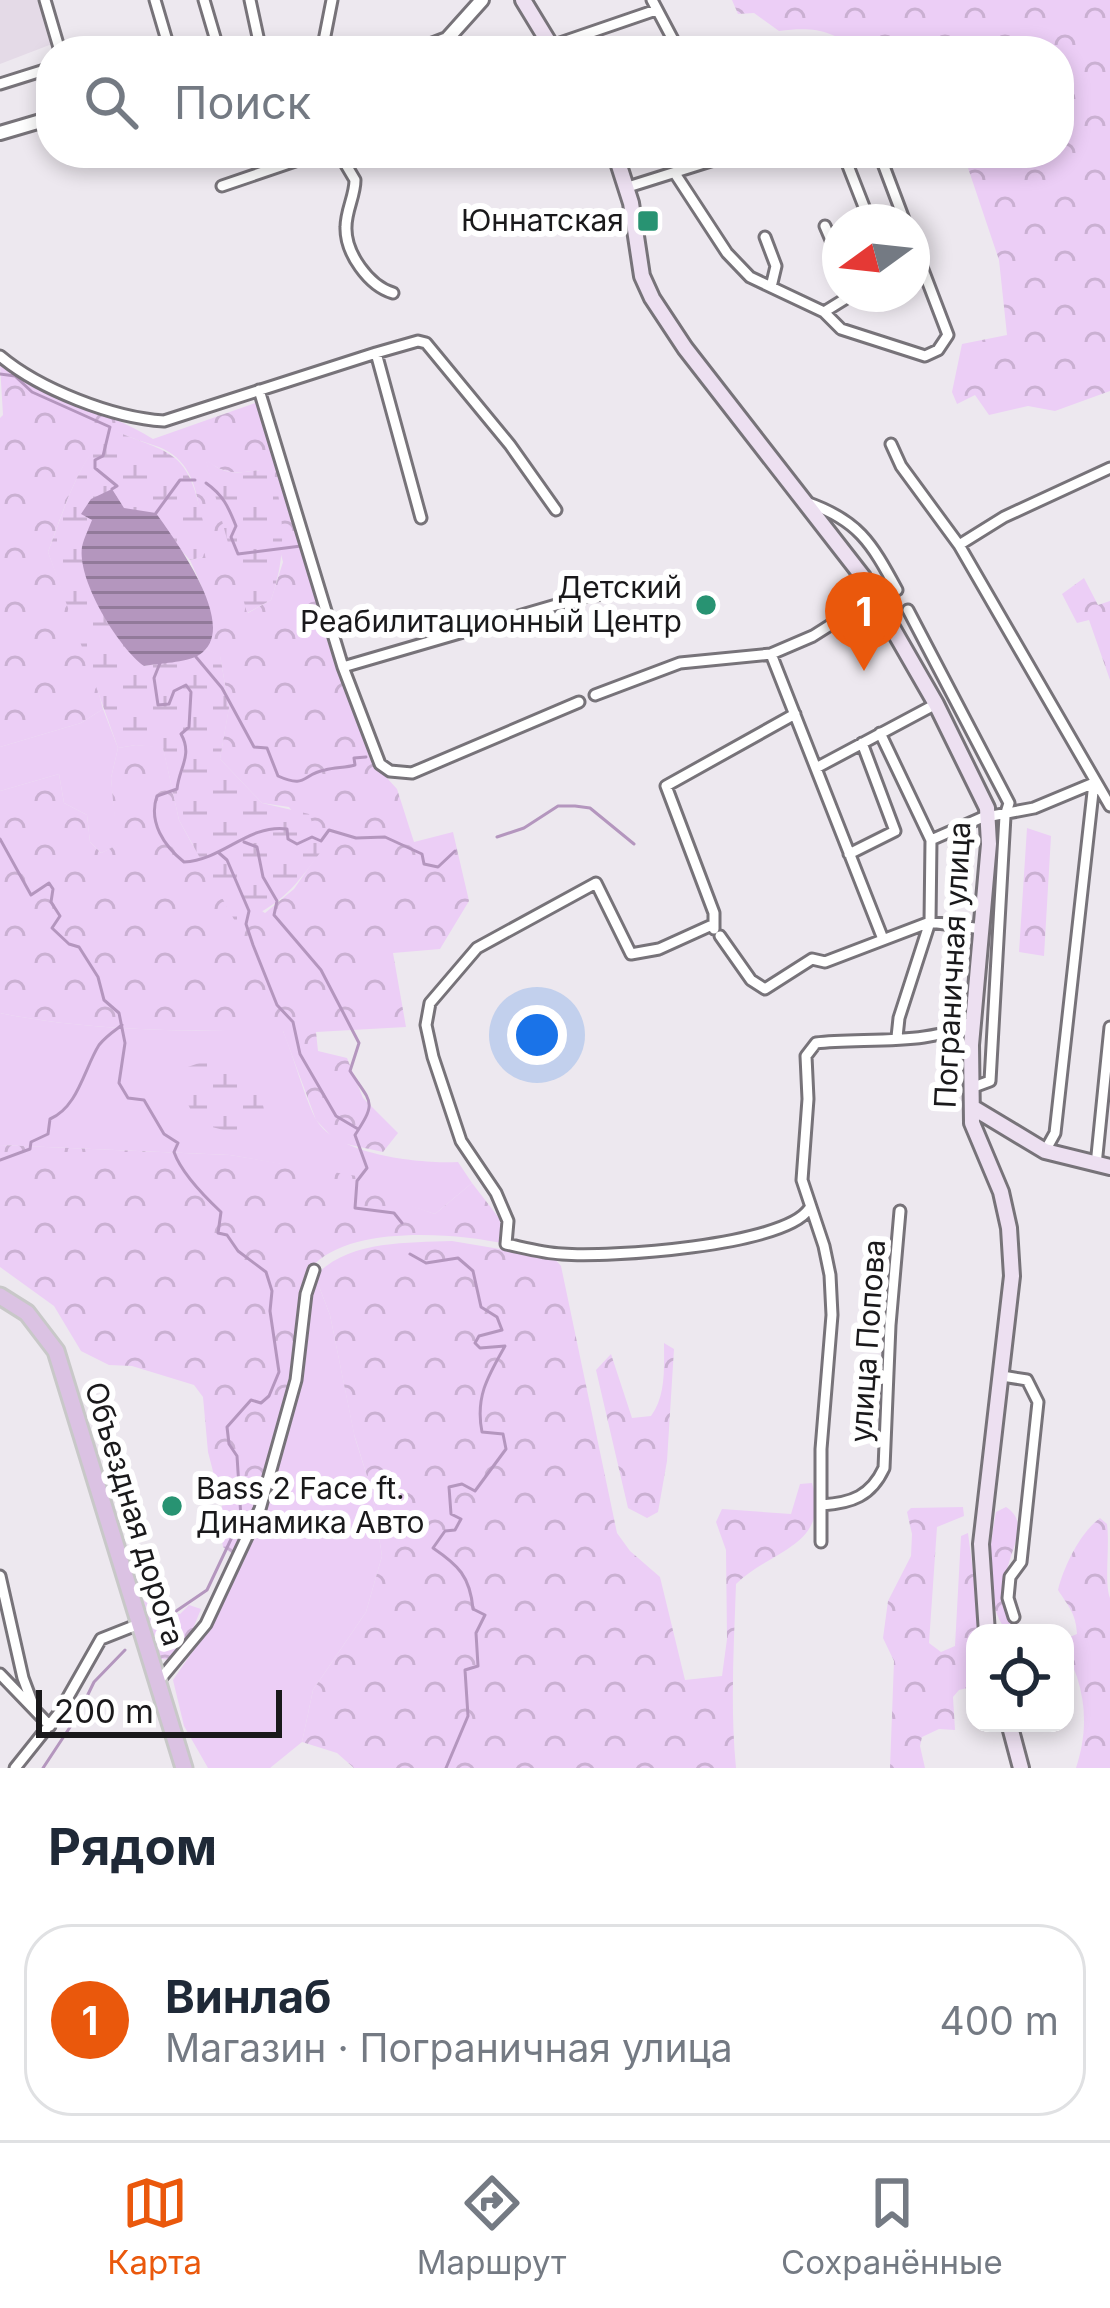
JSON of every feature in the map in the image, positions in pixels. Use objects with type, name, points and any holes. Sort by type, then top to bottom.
[{"type":"main road","points":[[523,0],[545,36]]},
{"type":"main road","name":"Пограничная улица","points":[[621,168],[628,188],[639,266],[652,298],[685,348],[876,596],[978,784],[988,818],[973,1020],[972,1107],[974,1132],[1001,1192],[1012,1250],[1011,1303],[981,1544],[986,1624]]},
{"type":"main road","points":[[972,1107],[1045,1151],[1103,1166]]},
{"type":"main road","name":"Объездная дорога","points":[[0,1296],[27,1313],[56,1351],[184,1768]]},
{"type":"main road","points":[[1011,1732],[1021,1768]]},
{"type":"street","points":[[45,0],[55,36]]},
{"type":"street","points":[[155,0],[166,36]]},
{"type":"street","points":[[204,0],[215,36]]},
{"type":"street","points":[[250,0],[258,36]]},
{"type":"street","points":[[325,36],[332,0]]},
{"type":"street","points":[[452,36],[482,0]]},
{"type":"street","points":[[583,36],[654,5],[671,36]]},
{"type":"street","points":[[0,84],[36,73]]},
{"type":"street","points":[[0,133],[36,122]]},
{"type":"street","points":[[222,186],[275,168]]},
{"type":"street","points":[[348,168],[355,180],[345,229],[351,252],[380,289],[393,293]]},
{"type":"street","points":[[628,188],[695,168]]},
{"type":"street","points":[[849,168],[863,204]]},
{"type":"street","points":[[885,168],[898,204]]},
{"type":"street","points":[[676,175],[737,266],[750,277],[822,311]]},
{"type":"street","points":[[765,237],[776,266],[771,287]]},
{"type":"street","points":[[824,312],[841,328],[917,355],[932,355],[948,335],[930,288]]},
{"type":"street","points":[[0,356],[44,385],[150,420],[178,418],[418,341],[433,346],[556,510]]},
{"type":"street","points":[[376,353],[421,518]]},
{"type":"street","points":[[259,390],[344,667],[380,764],[390,771],[412,773],[579,702]]},
{"type":"street","points":[[891,444],[960,548],[1110,806]]},
{"type":"street","points":[[960,548],[1004,517],[1110,468]]},
{"type":"street","points":[[806,502],[838,513],[856,526],[897,590]]},
{"type":"street","points":[[344,667],[587,596],[652,588]]},
{"type":"street","points":[[595,695],[680,663],[771,654],[813,636],[876,596]]},
{"type":"street","points":[[908,610],[1008,796],[990,1081],[971,1088]]},
{"type":"street","points":[[771,654],[883,939]]},
{"type":"street","points":[[815,768],[936,704]]},
{"type":"street","points":[[795,714],[666,786],[714,913],[715,930],[751,980],[765,989],[812,959],[825,962],[929,922],[982,929]]},
{"type":"street","points":[[880,734],[931,840],[929,922],[897,1037],[945,1033],[973,1020]]},
{"type":"street","points":[[849,854],[895,831],[862,743]]},
{"type":"street","points":[[931,840],[1094,783]]},
{"type":"street","points":[[1045,1151],[1055,1133],[1094,783]]},
{"type":"street","points":[[715,930],[659,950],[631,954],[596,883],[477,949],[430,1003],[426,1025],[461,1141],[503,1208],[510,1233],[506,1244],[536,1251],[565,1255],[702,1246],[796,1221],[809,1209]]},
{"type":"street","points":[[1103,1166],[1110,1027]]},
{"type":"street","name":"улица Попова","points":[[820,1542],[830,1275],[802,1180],[806,1056],[809,1048],[825,1042],[897,1037]]},
{"type":"street","name":"улица Попова","points":[[822,1504],[843,1503],[874,1489],[884,1468],[900,1210]]},
{"type":"street","points":[[156,1684],[206,1624],[260,1509],[296,1380],[306,1294],[314,1270]]},
{"type":"street","points":[[1002,1376],[1027,1380],[1038,1402],[1021,1562],[1010,1577],[1008,1598],[1014,1617]]},
{"type":"street","points":[[0,1576],[35,1710]]},
{"type":"street","points":[[15,1768],[50,1726],[101,1639],[139,1624]]},
{"type":"street","points":[[0,1675],[50,1726]]},
{"type":"shaded area","points":[[0,0],[38,0],[49,36],[36,36],[36,50],[0,64]]},
{"type":"shaded area","points":[[112,489],[124,508],[156,513],[189,562],[213,625],[210,642],[199,655],[144,666],[101,612],[82,561],[92,520],[81,514],[91,499]]},
{"type":"green space","points":[[732,0],[1110,0],[1110,391],[1055,411],[1028,406],[989,415],[975,395],[957,404],[952,392],[962,344],[1007,335],[999,260],[968,168],[1074,168],[1074,36],[833,36],[801,29],[779,31],[754,13],[738,14]]},
{"type":"green space","points":[[0,365],[36,388],[153,439],[258,402],[331,653],[376,766],[397,789],[414,842],[453,832],[469,901],[440,949],[393,953],[406,1027],[316,1032],[318,1051],[347,1058],[363,1098],[398,1133],[383,1152],[337,1142],[316,1120],[283,1031],[106,1027],[0,1013],[0,791],[59,774],[64,803],[87,815],[90,842],[101,853],[117,845],[111,778],[118,748],[163,747],[179,820],[192,844],[215,880],[265,913],[294,889],[321,850],[289,807],[262,803],[220,759],[229,707],[220,656],[206,649],[210,614],[190,560],[203,557],[196,494],[184,466],[173,455],[114,431],[82,468],[48,552],[103,709],[81,723],[0,747]],"holes":[[[206,460],[230,472],[259,470],[283,562],[271,600],[248,613]]]},
{"type":"green space","points":[[113,430],[160,449],[180,463],[194,489],[205,533],[203,557],[190,560],[175,544],[82,515],[93,519],[144,666],[195,657],[206,649],[220,655],[229,708],[220,759],[262,803],[309,814],[322,850],[285,894],[236,923],[179,820],[163,748],[118,748],[48,552],[82,468]]},
{"type":"green space","points":[[205,458],[229,472],[273,469],[281,519],[280,567],[271,600],[247,613]]},
{"type":"green space","points":[[1084,578],[1098,605],[1110,601],[1110,680],[1089,620],[1077,623],[1062,594]]},
{"type":"green space","points":[[103,709],[118,748],[111,778],[118,845],[101,853],[90,842],[87,815],[64,803],[59,774],[0,791],[0,747],[81,723]]},
{"type":"green space","points":[[1027,828],[1051,836],[1044,956],[1019,952]]},
{"type":"green space","points":[[0,1013],[106,1027],[283,1031],[313,1113],[328,1133],[382,1155],[458,1162],[472,1183],[435,1214],[281,1164],[230,1155],[0,1145]]},
{"type":"green space","points":[[205,1061],[257,1076],[269,1134],[250,1137],[197,1123],[186,1100],[182,1069]]},
{"type":"green space","points":[[0,1145],[230,1155],[381,1180],[401,1202],[435,1214],[472,1183],[499,1218],[506,1244],[433,1235],[376,1238],[328,1254],[311,1268],[301,1293],[295,1367],[276,1448],[248,1526],[231,1553],[223,1547],[222,1506],[208,1452],[203,1397],[194,1385],[132,1366],[109,1365],[81,1351],[54,1306],[0,1267]]},
{"type":"green space","points":[[452,1241],[554,1258],[561,1266],[617,1533],[660,1577],[685,1680],[722,1676],[727,1639],[726,1550],[716,1522],[722,1509],[791,1514],[800,1484],[812,1483],[816,1504],[806,1533],[736,1584],[736,1768],[354,1768],[337,1753],[302,1742],[313,1690],[366,1612],[382,1556],[372,1492],[354,1434],[330,1315],[315,1276],[361,1250]]},
{"type":"green space","points":[[315,1276],[330,1315],[355,1438],[372,1492],[382,1556],[366,1612],[313,1690],[302,1742],[270,1768],[208,1768],[184,1726],[173,1680],[211,1625],[226,1585],[253,1537],[298,1389]]},
{"type":"green space","points":[[664,1343],[674,1349],[667,1461],[658,1512],[647,1518],[628,1508],[596,1370],[611,1354],[632,1418],[651,1416],[662,1391]]},
{"type":"green space","points":[[963,1507],[964,1516],[937,1527],[929,1643],[941,1652],[955,1646],[961,1536],[968,1533],[980,1624],[966,1624],[966,1688],[953,1697],[955,1730],[939,1729],[922,1737],[925,1768],[890,1768],[894,1661],[883,1638],[888,1601],[911,1556],[907,1512],[911,1508]]},
{"type":"green space","points":[[1006,1507],[1017,1522],[1006,1579],[1019,1624],[1002,1624],[994,1606],[990,1559],[996,1512]]},
{"type":"green space","points":[[1100,1518],[1107,1524],[1110,1768],[1076,1768],[1084,1712],[1074,1670],[1077,1634],[1071,1610],[1058,1590],[1086,1532]]},
{"type":"green space","points":[[153,1572],[164,1582],[175,1613],[189,1605],[201,1609],[188,1641],[172,1660],[161,1659],[155,1649],[140,1585],[142,1577]]},
{"type":"waterway","points":[[0,374],[15,376],[32,392],[110,427],[95,468],[117,486],[112,489]]},
{"type":"waterway","points":[[156,513],[180,480],[195,480]]},
{"type":"waterway","points":[[206,483],[221,497],[236,526],[231,537],[238,554],[301,546]]},
{"type":"waterway","points":[[196,657],[222,688],[254,747],[267,748],[278,776],[300,781],[318,772],[355,765],[354,758],[366,757]]},
{"type":"waterway","points":[[160,663],[154,678],[158,705],[169,704],[174,691],[186,685],[191,692],[189,727],[181,734],[186,755],[177,789],[157,796],[155,806],[160,833],[184,862],[273,829],[287,829],[288,839],[297,844],[312,837],[321,841],[329,830],[356,838],[385,837],[422,854],[424,864],[438,867],[455,851]]},
{"type":"waterway","points":[[497,837],[524,828],[558,806],[575,806],[590,808],[634,844]]},
{"type":"waterway","points":[[0,839],[31,895],[49,883],[51,902],[60,916],[52,928],[79,947],[98,977],[104,1000],[119,1013],[125,1043],[119,1083],[128,1098],[144,1100],[164,1134],[178,1143],[174,1152],[182,1168],[221,1212],[218,1233],[227,1235],[238,1251],[266,1272],[272,1291],[270,1311],[279,1372],[269,1396],[261,1403],[251,1400],[227,1427],[229,1444],[237,1456],[241,1518],[207,1590],[163,1620]]},
{"type":"waterway","points":[[244,842],[257,847],[263,877],[277,901],[274,915],[321,970],[359,1043],[350,1071],[369,1109],[355,1135],[367,1168],[357,1181],[355,1208],[394,1213],[402,1223]]},
{"type":"waterway","points":[[219,853],[227,860],[249,911],[246,924],[253,945],[277,1005],[293,1022],[300,1054],[336,1116],[358,1129]]},
{"type":"waterway","points":[[0,1160],[30,1149],[31,1142],[48,1134],[50,1119],[74,1097],[99,1045],[122,1025]]},
{"type":"waterway","points":[[410,1254],[426,1263],[458,1258],[473,1271],[481,1307],[497,1317],[502,1330],[479,1336],[475,1343],[480,1348],[505,1346],[485,1387],[480,1419],[482,1432],[503,1434],[506,1449],[475,1491],[462,1484],[449,1487],[451,1514],[461,1519],[433,1548],[461,1572],[473,1609],[485,1615],[476,1633],[478,1666],[465,1670],[468,1716],[446,1768]]},
{"type":"waterway","points":[[43,1768],[94,1682],[125,1650]]},
{"type":"place","name":"Юннатская","points":[[648,221]]},
{"type":"place","name":"Детский Реабилитационный Центр","points":[[706,605]]},
{"type":"place","name":"Винлаб","points":[[864,671]]},
{"type":"place","name":"Bass 2 Face ft. Динамика Авто","points":[[172,1506]]}]
